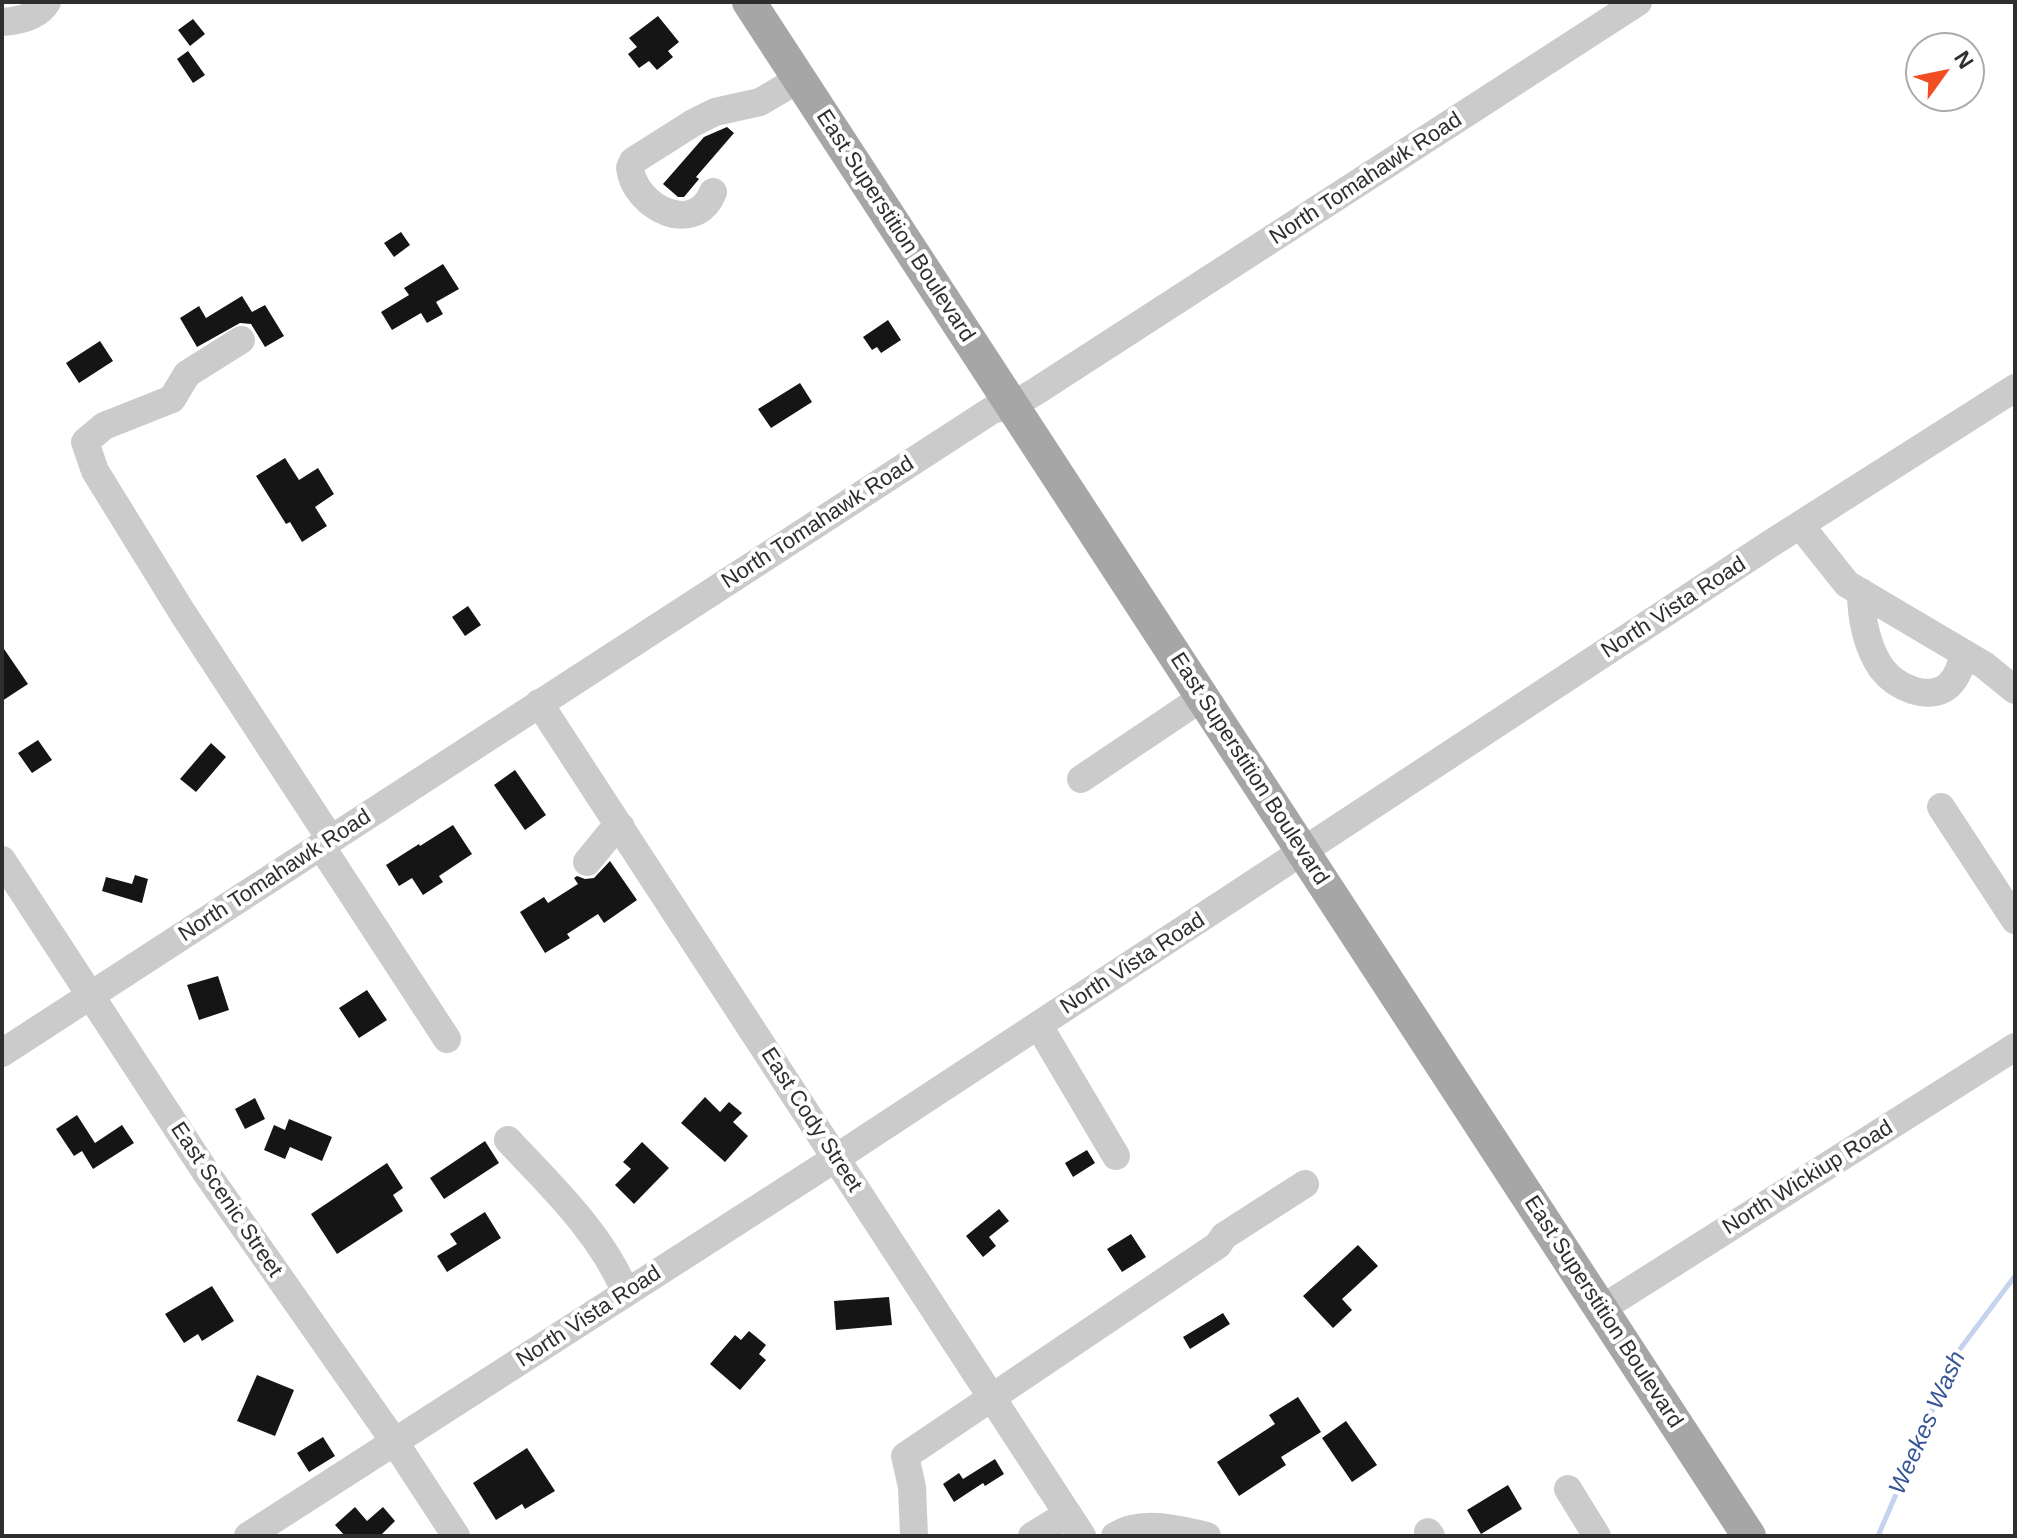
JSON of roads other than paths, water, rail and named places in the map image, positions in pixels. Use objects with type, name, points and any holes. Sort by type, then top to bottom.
[{"type":"main road","name":"East Superstition Boulevard","points":[[749,2],[1749,1536]]},
{"type":"street","points":[[2,22],[32,16],[47,2]]},
{"type":"street","name":"North Tomahawk Road","points":[[2,1053],[992,410],[1013,405],[1638,2]]},
{"type":"street","points":[[713,192],[704,206],[696,211],[665,213],[643,197],[630,168],[633,161],[693,123],[715,112],[760,102],[799,79]]},
{"type":"street","points":[[241,340],[187,374],[172,399],[104,426],[85,442],[102,484],[447,1039]]},
{"type":"street","name":"North Vista Road","points":[[262,1531],[394,1441],[836,1158],[1800,525],[2015,388]]},
{"type":"street","points":[[1800,525],[1827,563],[1847,584],[1964,653],[2015,690]]},
{"type":"street","points":[[1861,592],[1861,615],[1873,651],[1883,670],[1903,686],[1924,693],[1935,693],[1947,687],[1959,671],[1964,653]]},
{"type":"street","points":[[1081,779],[1203,697]]},
{"type":"street","name":"East Cody Street","points":[[539,703],[1075,1525]]},
{"type":"street","points":[[1941,807],[2013,913]]},
{"type":"street","points":[[587,862],[610,834],[621,827]]},
{"type":"street","name":"East Scenic Street","points":[[2,861],[207,1174],[394,1441],[456,1536]]},
{"type":"street","points":[[1039,1026],[1116,1156]]},
{"type":"street","name":"North Wickiup Road","points":[[1601,1309],[2015,1047]]},
{"type":"street","points":[[508,1140],[573,1210],[616,1268],[626,1293]]},
{"type":"street","points":[[914,1536],[912,1487],[905,1456],[1218,1245],[1224,1236],[1305,1184]]},
{"type":"street","points":[[1568,1489],[1597,1536]]},
{"type":"street","points":[[1032,1536],[1075,1525]]},
{"type":"street","points":[[1115,1536],[1127,1528],[1171,1528],[1207,1536]]},
{"type":"waterway","name":"Weekes Wash","points":[[1878,1536],[1957,1353],[2015,1276]]}]
